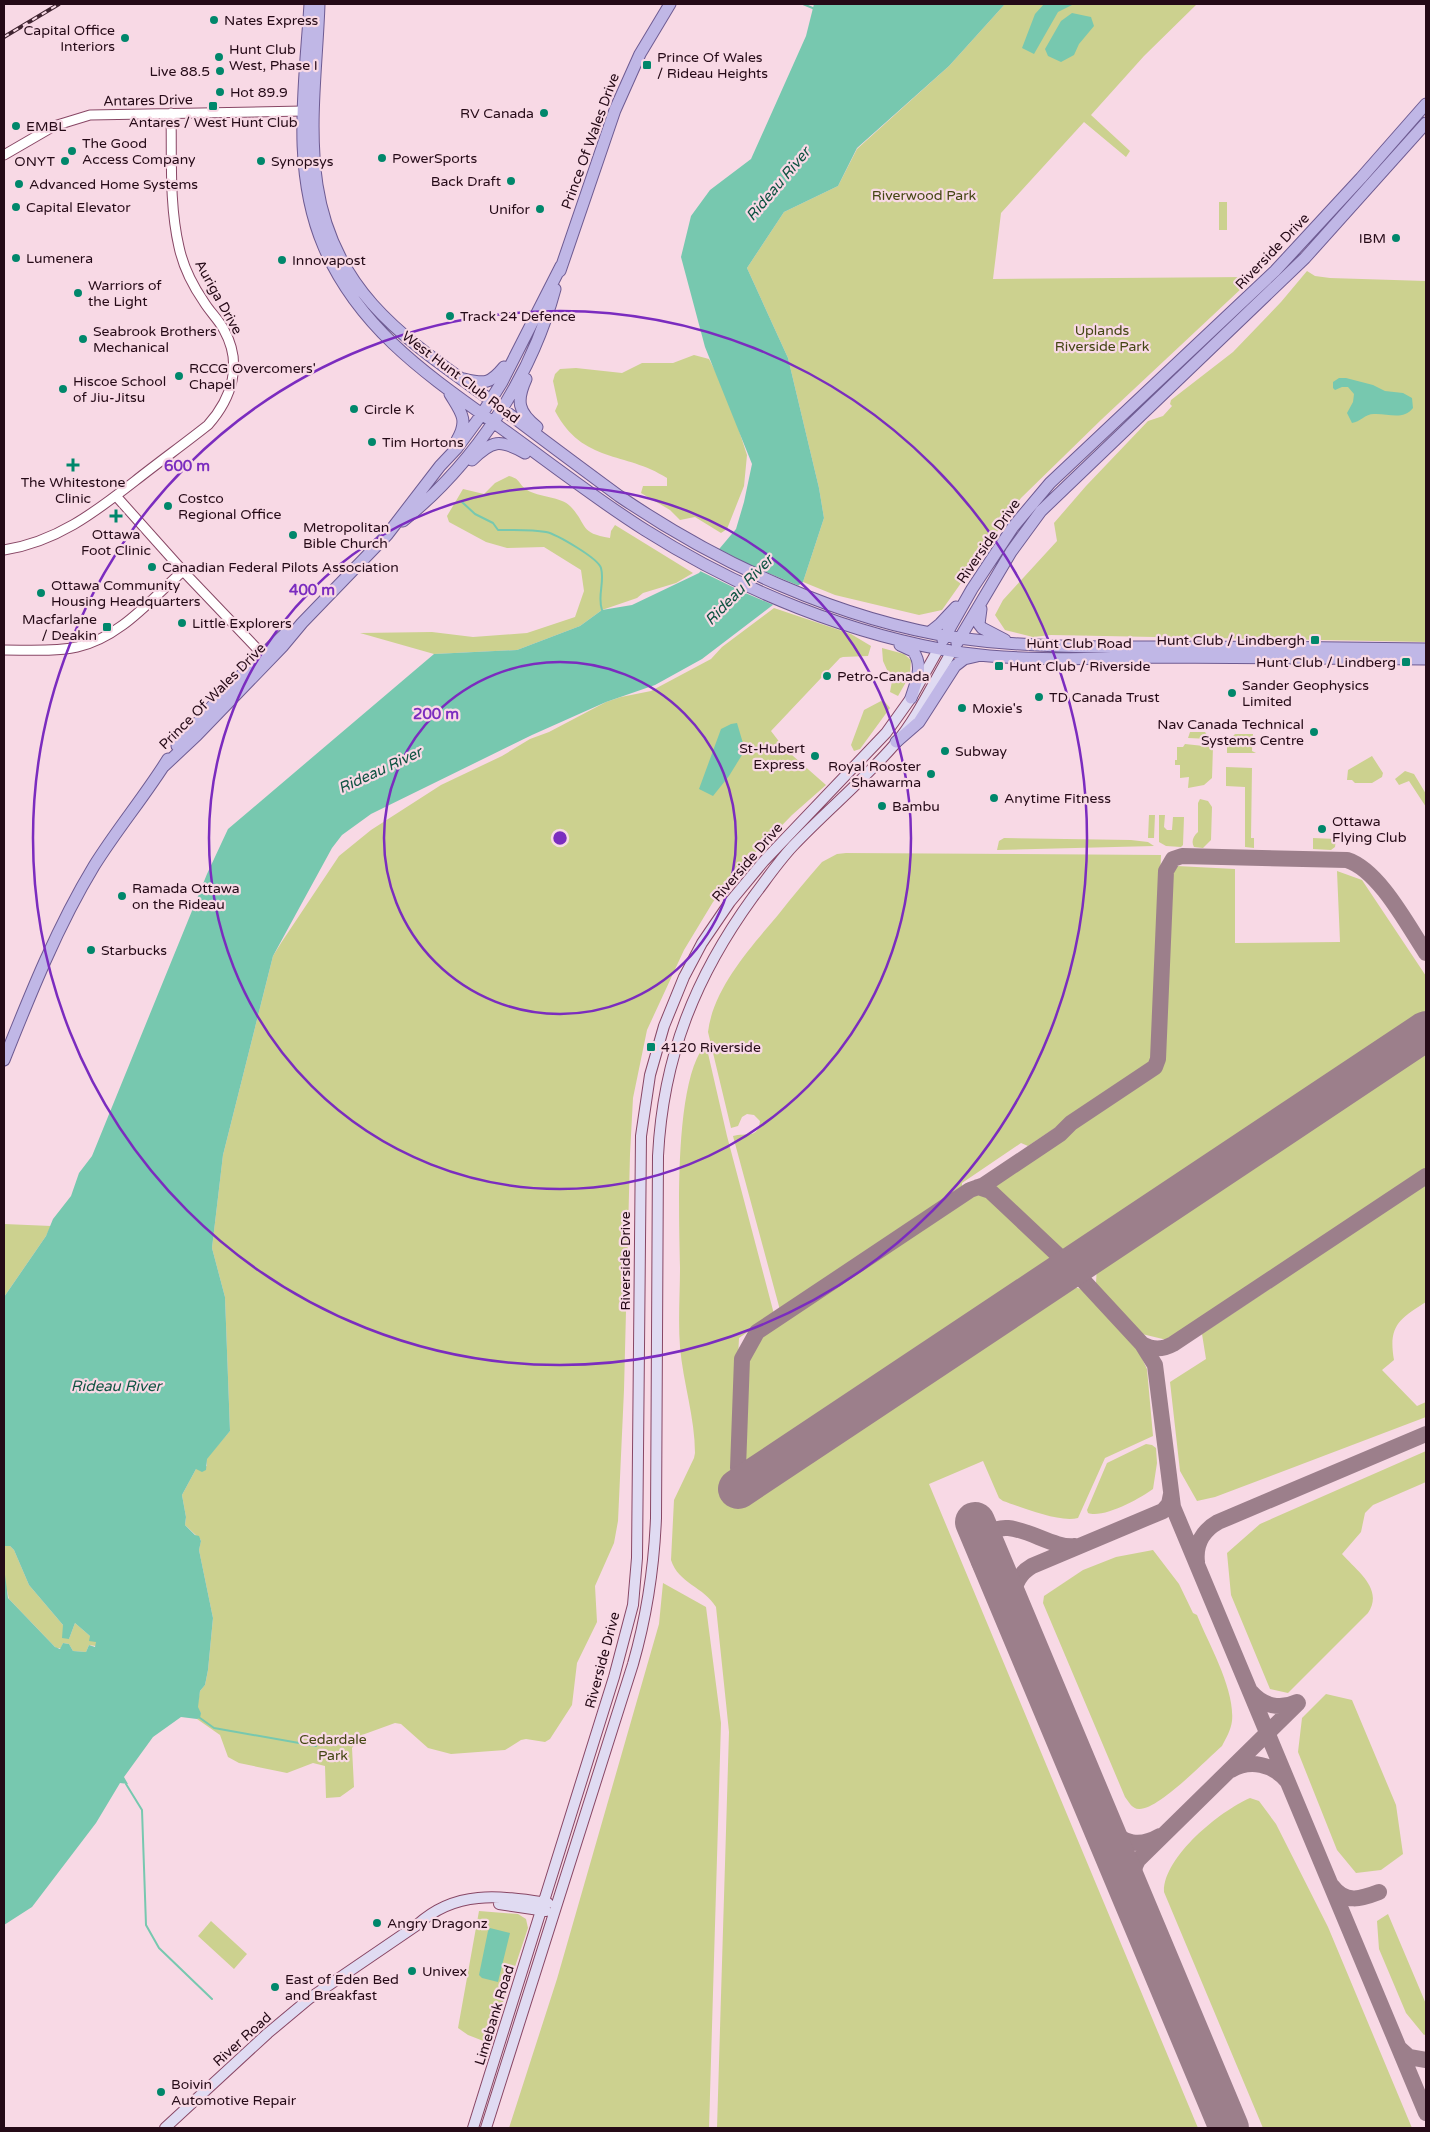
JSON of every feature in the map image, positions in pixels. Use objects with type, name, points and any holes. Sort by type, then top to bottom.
[{"type":"main road","name":"West Hunt Club Road","points":[[310,4],[308,111],[317,186],[329,231],[343,262],[362,292],[380,315],[413,344],[619,496],[702,548],[752,572]]},
{"type":"main road","name":"West Hunt Club Road","points":[[320,4],[303,149],[308,193],[318,230],[335,269],[357,304],[386,339],[448,390],[570,478],[652,534],[743,583]]},
{"type":"main road","name":"Prince Of Wales Drive","points":[[4,1060],[76,898],[112,839],[164,766],[197,735],[265,657],[302,623],[386,535],[449,478],[502,409],[542,332],[561,266],[629,75],[670,4]]},
{"type":"main road","name":"Riverside Drive","points":[[542,1906],[614,1678],[633,1605],[638,1518],[640,1153],[645,1106],[655,1054],[684,977],[723,912],[764,861],[886,734],[911,698],[972,589],[1012,527],[1050,484],[1275,271],[1426,104]]},
{"type":"main road","name":"Riverside Drive","points":[[556,1909],[640,1638],[651,1584],[654,1562],[656,1504],[658,1156],[662,1107],[672,1059],[688,1011],[700,984],[736,921],[787,853],[896,742],[1010,552],[1041,511],[1305,258],[1426,123]]},
{"type":"main road","name":"Prince Of Wales Drive","points":[[386,535],[457,448],[482,414],[518,350],[561,266]]},
{"type":"main road","points":[[542,332],[521,392],[520,408],[529,420],[619,496]]},
{"type":"main road","points":[[457,377],[480,383],[492,380],[518,350]]},
{"type":"main road","points":[[437,490],[437,471],[464,425],[458,407],[448,390]]},
{"type":"main road","points":[[449,478],[460,471],[484,448],[492,443],[504,442],[570,478]]},
{"type":"main road","name":"Hunt Club Road","points":[[752,572],[846,609],[900,626],[960,638],[1146,652],[1426,660]]},
{"type":"main road","name":"Hunt Club Road","points":[[743,583],[795,605],[876,633],[952,651],[981,655],[1061,659],[1146,652],[1426,649]]},
{"type":"main road","points":[[930,632],[943,621],[972,589]]},
{"type":"main road","points":[[988,591],[980,611],[979,624],[989,632],[1011,643]]},
{"type":"main road","points":[[876,633],[887,641],[910,649],[916,654],[918,672],[911,698]]},
{"type":"main road","points":[[896,742],[910,732],[919,722],[955,666],[964,659],[981,655]]},
{"type":"main road","points":[[857,764],[867,773]]},
{"type":"main road","name":"River Road","points":[[165,2128],[268,2032],[310,1998],[441,1907],[469,1898],[491,1897],[556,1909]]},
{"type":"main road","name":"Limebank Road","points":[[473,2128],[542,1906]]},
{"type":"main road","name":"Limebank Road","points":[[486,2128],[556,1909]]},
{"type":"street","name":"Antares Drive","points":[[4,155],[54,126],[90,115],[308,111]]},
{"type":"street","name":"Auriga Drive","points":[[4,550],[40,542],[63,532],[90,516],[208,425],[228,397],[234,369],[229,342],[224,330],[190,278],[179,248],[174,214],[171,113]]},
{"type":"street","points":[[116,496],[183,571],[265,657]]},
{"type":"street","points":[[4,650],[57,650],[78,647],[101,639],[134,615],[183,571]]},
{"type":"green space","points":[[1005,4],[1197,4],[1144,56],[1091,115],[1130,151],[1126,157],[1084,122],[1001,213],[993,279],[1248,277],[1259,272],[1102,419],[1021,498],[942,610],[919,615],[835,595],[803,582],[824,518],[819,488],[788,358],[747,268],[784,212],[838,186],[857,149],[949,66]]},
{"type":"green space","points":[[1219,202],[1227,202],[1227,230],[1219,230]]},
{"type":"green space","points":[[1307,271],[1315,276],[1330,278],[1426,281],[1426,642],[1051,635],[1033,637],[1005,630],[995,615],[1003,600],[1057,541],[1054,523],[1086,486],[1148,421],[1163,416],[1172,406],[1170,404],[1171,400],[1233,352],[1281,302]]},
{"type":"green space","points":[[694,355],[709,359],[727,394],[747,455],[744,486],[727,529],[721,533],[695,517],[680,520],[670,510],[641,493],[643,486],[667,486],[667,478],[636,464],[606,454],[578,440],[566,428],[555,411],[558,404],[553,381],[555,374],[560,369],[576,368],[622,373],[642,363],[673,363]]},
{"type":"green space","points":[[509,476],[518,480],[527,490],[566,503],[576,512],[585,527],[593,533],[610,538],[611,531],[615,525],[693,573],[676,583],[643,593],[637,598],[602,610],[580,626],[517,650],[434,654],[360,633],[432,632],[473,637],[527,633],[575,617],[584,591],[581,570],[544,547],[507,548],[486,542],[449,522],[447,516],[463,489],[484,494],[495,483]]},
{"type":"green space","name":"Cedardale Park","points":[[774,608],[851,634],[871,646],[868,656],[840,658],[771,731],[784,748],[826,785],[792,815],[750,858],[713,902],[684,950],[647,1030],[633,1098],[618,1521],[614,1543],[595,1586],[597,1622],[577,1663],[572,1705],[550,1739],[545,1742],[521,1740],[505,1750],[451,1754],[428,1748],[401,1724],[395,1723],[362,1735],[352,1748],[354,1787],[340,1797],[326,1798],[325,1766],[313,1763],[287,1773],[239,1763],[228,1757],[220,1735],[197,1719],[201,1713],[197,1707],[200,1691],[205,1685],[208,1670],[213,1618],[199,1550],[201,1540],[185,1525],[186,1517],[182,1495],[196,1469],[207,1466],[206,1459],[230,1431],[225,1297],[212,1248],[223,1155],[273,956],[339,856],[371,830],[441,785],[502,756],[530,739],[549,732],[606,702],[651,691],[711,659],[722,647]]},
{"type":"green space","points":[[882,648],[904,654],[911,660],[910,675],[898,696],[890,692],[892,681],[883,661]]},
{"type":"green space","points":[[881,701],[885,702],[890,708],[860,749],[854,751],[851,745],[864,710]]},
{"type":"green space","points":[[1190,732],[1205,732],[1210,739],[1188,738]]},
{"type":"green space","points":[[1235,734],[1253,734],[1252,751],[1256,753],[1227,753],[1227,742]]},
{"type":"green space","points":[[1185,744],[1213,747],[1212,778],[1204,785],[1188,788],[1189,777],[1180,778],[1180,765],[1175,765],[1175,760],[1177,760],[1177,747],[1183,747]]},
{"type":"green space","points":[[1372,756],[1383,773],[1382,777],[1372,783],[1355,783],[1352,780],[1347,780],[1348,770]]},
{"type":"green space","points":[[1226,767],[1252,768],[1251,838],[1254,838],[1254,848],[1245,847],[1245,787],[1226,786]]},
{"type":"green space","points":[[1405,771],[1414,774],[1426,794],[1426,807],[1409,781],[1399,785],[1395,779]]},
{"type":"green space","points":[[1200,799],[1208,801],[1212,807],[1211,840],[1203,848],[1194,847],[1193,843],[1194,837],[1198,832],[1198,803]]},
{"type":"green space","points":[[1149,815],[1155,815],[1154,838],[1148,838]]},
{"type":"green space","points":[[1159,815],[1165,815],[1164,827],[1167,830],[1172,830],[1173,817],[1184,817],[1183,845],[1181,847],[1166,846],[1159,842]]},
{"type":"green space","points":[[1004,838],[1131,840],[1148,842],[1154,846],[997,850],[999,841]]},
{"type":"green space","points":[[1313,838],[1336,839],[1335,847],[1331,850],[1313,849]]},
{"type":"green space","points":[[837,854],[1161,855],[1154,1054],[1149,1065],[1028,1146],[1021,1143],[962,1183],[962,1190],[780,1310],[733,1136],[754,1133],[759,1127],[760,1121],[754,1115],[747,1114],[742,1117],[738,1126],[731,1128],[708,1032],[717,1000],[745,955],[822,862]]},
{"type":"green space","points":[[1177,866],[1235,869],[1235,943],[1340,942],[1337,871],[1362,880],[1426,976],[1426,1019],[1071,1253],[1060,1249],[995,1190],[996,1182],[1162,1068],[1171,873]]},
{"type":"green space","points":[[1426,1044],[1426,1169],[1167,1340],[1142,1334],[1096,1284],[1097,1264]]},
{"type":"green space","points":[[704,1046],[707,1049],[727,1136],[774,1314],[739,1338],[732,1481],[744,1498],[1065,1284],[1087,1291],[1136,1346],[1147,1369],[1153,1436],[1105,1458],[1078,1518],[1070,1519],[1051,1516],[1003,1501],[999,1498],[983,1461],[929,1484],[1198,2128],[717,2128],[729,1732],[716,1607],[705,1594],[679,1574],[671,1560],[674,1500],[695,1453],[693,1427],[680,1347],[679,1327],[680,1152],[687,1090],[694,1065]]},
{"type":"green space","points":[[1426,1184],[1426,1302],[1402,1319],[1394,1331],[1394,1360],[1382,1370],[1417,1406],[1426,1402],[1426,1417],[1215,1497],[1197,1501],[1180,1471],[1170,1382],[1206,1359],[1202,1334]]},
{"type":"green space","points":[[984,1194],[1051,1255],[1056,1265],[750,1469],[742,1462],[747,1361],[760,1336],[961,1201],[971,1196]]},
{"type":"green space","points":[[4,1224],[51,1226],[4,1297]]},
{"type":"green space","points":[[1146,1444],[1156,1448],[1157,1463],[1153,1489],[1131,1502],[1112,1510],[1095,1514],[1088,1513],[1087,1510],[1107,1463]]},
{"type":"green space","points":[[1426,1451],[1426,1482],[1373,1505],[1365,1513],[1361,1532],[1342,1554],[1371,1588],[1373,1596],[1368,1613],[1288,1693],[1270,1689],[1231,1595],[1227,1553],[1260,1524]]},
{"type":"green space","points":[[4,1546],[10,1546],[14,1550],[29,1585],[63,1625],[69,1639],[75,1623],[97,1642],[96,1646],[89,1645],[86,1652],[73,1651],[69,1644],[63,1643],[61,1648],[56,1648],[9,1599],[7,1590],[4,1591]]},
{"type":"green space","points":[[1153,1550],[1179,1584],[1193,1613],[1197,1615],[1225,1681],[1232,1708],[1232,1721],[1222,1746],[1194,1772],[1158,1802],[1137,1809],[1125,1797],[1043,1603],[1044,1596],[1083,1570],[1116,1557]]},
{"type":"green space","points":[[663,1583],[706,1607],[721,1723],[709,2128],[509,2128],[557,1979],[659,1624]]},
{"type":"green space","points":[[1326,1694],[1352,1700],[1396,1805],[1403,1854],[1381,1870],[1356,1873],[1337,1850],[1298,1752],[1302,1718]]},
{"type":"green space","points":[[1250,1798],[1259,1801],[1276,1824],[1328,1927],[1412,2128],[1263,2128],[1164,1892],[1166,1878],[1183,1850],[1209,1824]]},
{"type":"green space","points":[[479,1911],[518,1914],[526,1919],[528,1928],[491,2038],[486,2042],[468,2035],[458,2028]]},
{"type":"green space","points":[[1388,1914],[1426,2004],[1426,2034],[1424,2035],[1406,2013],[1379,1949],[1377,1921]]},
{"type":"green space","points":[[211,1921],[247,1954],[234,1969],[198,1936]]},
{"type":"water","name":"Rideau River","points":[[814,4],[1005,4],[949,66],[857,148],[838,186],[784,212],[747,268],[788,358],[819,488],[824,518],[803,582],[702,659],[655,685],[606,702],[532,735],[371,814],[342,835],[332,848],[273,956],[223,1155],[212,1248],[225,1297],[230,1431],[207,1459],[206,1470],[202,1472],[196,1469],[182,1495],[186,1517],[185,1525],[195,1535],[199,1536],[201,1541],[199,1550],[213,1618],[208,1670],[205,1685],[200,1691],[198,1707],[201,1713],[200,1718],[181,1717],[153,1737],[124,1777],[128,1784],[120,1783],[96,1823],[32,1907],[4,1925],[4,1567],[8,1598],[55,1647],[60,1649],[63,1643],[69,1644],[73,1651],[86,1652],[89,1645],[95,1647],[96,1642],[89,1641],[90,1636],[75,1623],[69,1639],[62,1638],[63,1625],[29,1585],[14,1550],[10,1546],[4,1546],[4,1297],[46,1236],[53,1219],[71,1196],[79,1173],[92,1156],[207,874],[228,829],[434,654],[517,650],[580,626],[602,610],[632,605],[699,573],[736,529],[752,464],[705,347],[681,257],[691,216],[710,190],[751,159],[806,36]]},
{"type":"water","points":[[1044,4],[1074,4],[1058,12],[1034,54],[1022,48],[1035,14]]},
{"type":"water","points":[[1072,13],[1091,17],[1094,26],[1079,44],[1074,55],[1061,62],[1048,56],[1045,49],[1061,21]]},
{"type":"water","points":[[1339,378],[1373,385],[1385,391],[1403,393],[1412,398],[1413,408],[1405,414],[1395,416],[1371,414],[1352,423],[1347,413],[1353,402],[1354,394],[1348,387],[1335,390],[1333,388],[1333,382]]},
{"type":"water","points":[[737,723],[745,750],[729,776],[713,796],[699,789],[721,729]]},
{"type":"water","points":[[490,1928],[510,1933],[498,1982],[482,1978],[479,1975]]},
{"type":"pier","points":[[717,548],[756,568],[802,587],[776,606],[743,592],[698,570]]},
{"type":"waterway","points":[[803,4],[815,9]]},
{"type":"waterway","points":[[462,502],[475,514],[493,523],[498,530],[546,532],[593,558],[601,568],[602,573],[600,600],[602,610]]},
{"type":"waterway","points":[[200,1718],[214,1728],[316,1746]]},
{"type":"waterway","points":[[126,1784],[142,1810],[146,1925],[159,1948],[212,1999]]},
{"type":"taxiway","points":[[791,1452],[752,1476],[743,1474],[738,1468],[742,1359],[757,1332],[970,1190],[984,1185],[1060,1134],[1071,1123],[1155,1067],[1158,1059],[1166,871],[1173,859],[1182,856],[1347,860],[1359,866],[1381,887],[1402,914],[1426,953]]},
{"type":"taxiway","points":[[1388,1058],[1426,1033]]},
{"type":"taxiway","points":[[1142,1344],[1158,1348],[1173,1344],[1426,1176]]},
{"type":"taxiway","points":[[978,1187],[990,1191],[1059,1256],[1069,1261],[1079,1260],[1127,1228]]},
{"type":"taxiway","points":[[1120,1237],[1142,1222]]},
{"type":"taxiway","points":[[1008,1311],[1052,1282],[1071,1276],[1080,1277],[1142,1344],[1155,1365],[1173,1507],[1426,2113]]},
{"type":"taxiway","points":[[1197,1562],[1197,1550],[1201,1539],[1218,1522],[1426,1434]]},
{"type":"taxiway","points":[[1036,1660],[1016,1610],[1015,1586],[1021,1575],[1032,1566],[1163,1511],[1169,1504],[1171,1494]]},
{"type":"taxiway","points":[[1011,1608],[1001,1587],[985,1572],[979,1562],[978,1550],[980,1545],[992,1531],[1003,1528],[1014,1529],[1064,1546],[1075,1546]]},
{"type":"taxiway","points":[[1251,1692],[1261,1701],[1272,1705],[1284,1706],[1297,1702]]},
{"type":"taxiway","points":[[1156,1947],[1141,1915],[1134,1893],[1134,1871],[1138,1860],[1298,1703]]},
{"type":"taxiway","points":[[1231,1770],[1246,1765],[1261,1765],[1275,1771],[1287,1781]]},
{"type":"taxiway","points":[[1080,1767],[1099,1810],[1107,1824],[1117,1835],[1129,1842],[1143,1842],[1160,1836]]},
{"type":"taxiway","points":[[1332,1886],[1342,1896],[1348,1898],[1366,1897],[1379,1892]]},
{"type":"taxiway","points":[[1399,2048],[1409,2057],[1426,2060]]},
{"type":"runway","points":[[738,1489],[1426,1031]]},
{"type":"runway","points":[[975,1522],[1229,2128]]},
{"type":"railway","points":[[4,37],[59,4]]},
{"type":"place","name":"Nates Express","points":[[214,20]]},
{"type":"place","name":"Capital Office Interiors","points":[[125,38]]},
{"type":"place","name":"Hunt Club West, Phase I","points":[[219,57]]},
{"type":"place","name":"Prince Of Wales / Rideau Heights","points":[[647,65]]},
{"type":"place","name":"Live 88.5","points":[[220,71]]},
{"type":"place","name":"Hot 89.9","points":[[220,92]]},
{"type":"place","name":"Antares / West Hunt Club","points":[[213,106]]},
{"type":"place","name":"RV Canada","points":[[544,113]]},
{"type":"place","name":"EMBL","points":[[16,126]]},
{"type":"place","name":"The Good Access Company","points":[[72,151]]},
{"type":"place","name":"PowerSports","points":[[382,158]]},
{"type":"place","name":"ONYT","points":[[65,161]]},
{"type":"place","name":"Synopsys","points":[[261,161]]},
{"type":"place","name":"Back Draft","points":[[511,181]]},
{"type":"place","name":"Advanced Home Systems","points":[[19,184]]},
{"type":"place","name":"Capital Elevator","points":[[16,207]]},
{"type":"place","name":"Unifor","points":[[540,209]]},
{"type":"place","name":"IBM","points":[[1396,238]]},
{"type":"place","name":"Lumenera","points":[[16,258]]},
{"type":"place","name":"Innovapost","points":[[282,260]]},
{"type":"place","name":"Warriors of the Light","points":[[78,293]]},
{"type":"place","name":"Track 24 Defence","points":[[450,316]]},
{"type":"place","name":"Seabrook Brothers Mechanical","points":[[83,339]]},
{"type":"place","name":"RCCG Overcomers' Chapel","points":[[179,376]]},
{"type":"place","name":"Hiscoe School of Jiu-Jitsu","points":[[63,389]]},
{"type":"place","name":"Circle K","points":[[354,409]]},
{"type":"place","name":"Tim Hortons","points":[[372,442]]},
{"type":"place","name":"The Whitestone Clinic","points":[[73,465]]},
{"type":"place","name":"Costco Regional Office","points":[[168,506]]},
{"type":"place","name":"Ottawa Foot Clinic","points":[[116,516]]},
{"type":"place","name":"Metropolitan Bible Church","points":[[293,535]]},
{"type":"place","name":"Canadian Federal Pilots Association","points":[[152,567]]},
{"type":"place","name":"Ottawa Community Housing Headquarters","points":[[41,593]]},
{"type":"place","name":"Little Explorers","points":[[182,623]]},
{"type":"place","name":"Macfarlane / Deakin","points":[[107,627]]},
{"type":"place","name":"Hunt Club / Lindbergh","points":[[1315,640]]},
{"type":"place","name":"Hunt Club / Lindberg","points":[[1406,662]]},
{"type":"place","name":"Hunt Club / Riverside","points":[[999,666]]},
{"type":"place","name":"Petro-Canada","points":[[827,676]]},
{"type":"place","name":"Sander Geophysics Limited","points":[[1232,693]]},
{"type":"place","name":"TD Canada Trust","points":[[1039,697]]},
{"type":"place","name":"Moxie's","points":[[962,708]]},
{"type":"place","name":"Nav Canada Technical Systems Centre","points":[[1314,732]]},
{"type":"place","name":"Subway","points":[[945,751]]},
{"type":"place","name":"St-Hubert Express","points":[[815,756]]},
{"type":"place","name":"Royal Rooster Shawarma","points":[[931,774]]},
{"type":"place","name":"Anytime Fitness","points":[[994,798]]},
{"type":"place","name":"Bambu","points":[[882,806]]},
{"type":"place","name":"Ottawa Flying Club","points":[[1322,829]]},
{"type":"place","name":"Ramada Ottawa on the Rideau","points":[[122,896]]},
{"type":"place","name":"Starbucks","points":[[91,950]]},
{"type":"place","name":"4120 Riverside","points":[[651,1047]]},
{"type":"place","name":"Angry Dragonz","points":[[377,1923]]},
{"type":"place","name":"Univex","points":[[412,1971]]},
{"type":"place","name":"East of Eden Bed and Breakfast","points":[[275,1987]]},
{"type":"place","name":"Boivin Automotive Repair","points":[[161,2092]]},
{"type":"park label","name":"Riverwood Park","points":[[924,195]]},
{"type":"park label","name":"Uplands Riverside Park","points":[[1102,338]]}]
